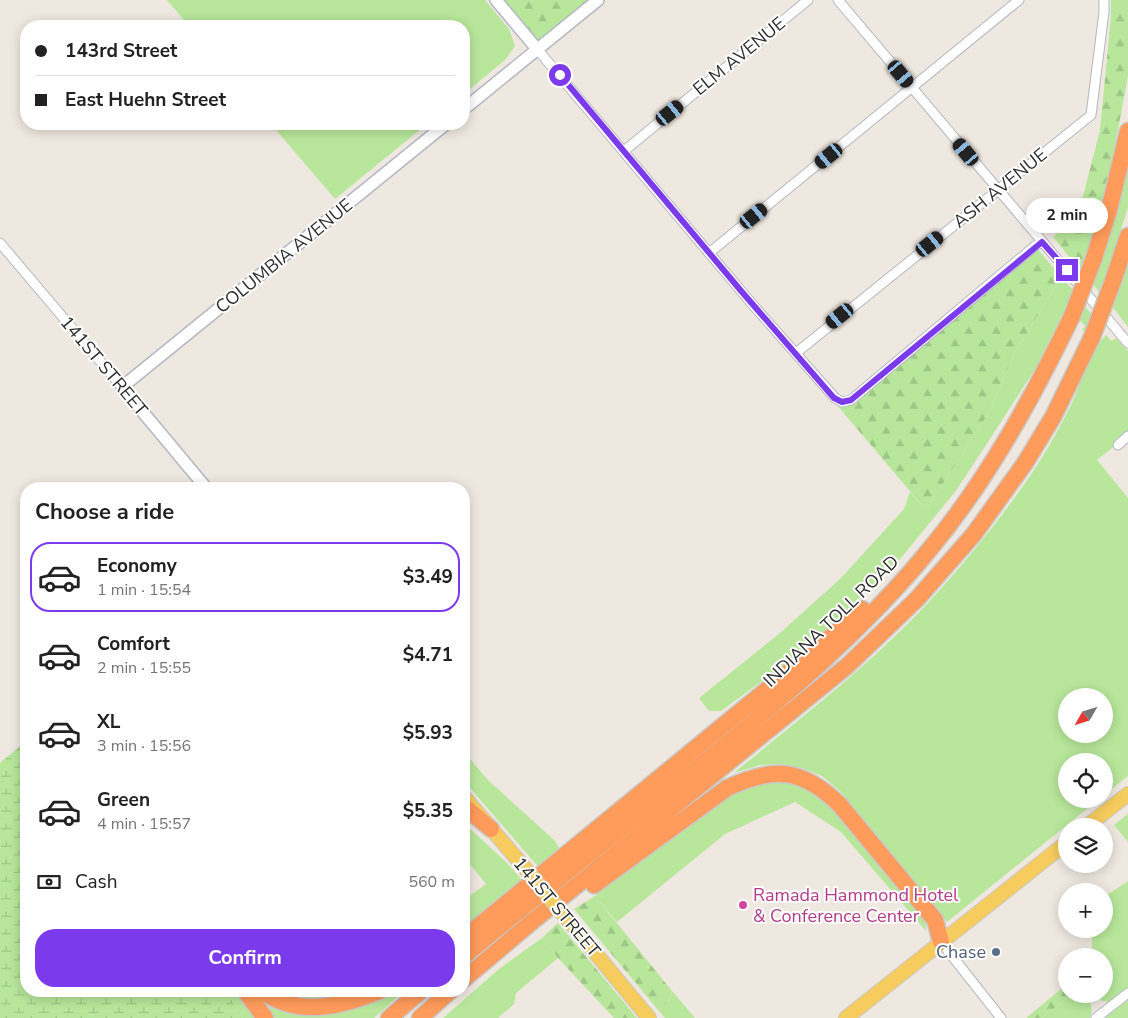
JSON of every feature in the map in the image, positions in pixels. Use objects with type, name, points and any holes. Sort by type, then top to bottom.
[{"type":"highway","name":"INDIANA TOLL ROAD","points":[[470,951],[795,686],[868,618],[931,548],[1000,449],[1031,396],[1072,316],[1094,258],[1109,210],[1128,131]]},
{"type":"highway","points":[[470,974],[847,666],[917,600],[974,534],[1025,463],[1053,417],[1092,337],[1128,236]]},
{"type":"highway","points":[[470,933],[830,638],[896,576],[931,548]]},
{"type":"highway","points":[[534,920],[578,896],[727,788],[760,775],[777,773],[797,776],[812,782],[825,790],[840,805],[935,920],[941,942]]},
{"type":"highway","points":[[470,811],[491,829]]},
{"type":"highway","points":[[249,997],[265,1018]]},
{"type":"highway","points":[[272,997],[295,1006],[315,1008],[340,1004],[361,997]]},
{"type":"highway","points":[[389,1018],[414,997]]},
{"type":"highway","points":[[420,1018],[443,997]]},
{"type":"main road","points":[[1097,818],[1128,794]]},
{"type":"main road","name":"141ST STREET","points":[[470,804],[649,1018]]},
{"type":"main road","points":[[846,1018],[1058,848]]},
{"type":"street","points":[[496,0],[709,253],[834,398],[842,402],[851,400],[1042,242]]},
{"type":"street","points":[[470,104],[598,0]]},
{"type":"street","name":"ELM AVENUE","points":[[624,150],[808,0]]},
{"type":"street","points":[[838,0],[1128,343]]},
{"type":"street","points":[[709,253],[1019,0]]},
{"type":"street","name":"ASH AVENUE","points":[[796,353],[1090,115],[1104,0]]},
{"type":"street","name":"COLUMBIA AVENUE","points":[[122,387],[439,130]]},
{"type":"street","name":"141ST STREET","points":[[0,243],[201,482]]},
{"type":"street","points":[[1118,445],[1128,436]]},
{"type":"street","points":[[941,942],[1001,1018]]},
{"type":"street","points":[[1096,1018],[1128,993]]},
{"type":"green space","points":[[167,0],[485,0],[509,29],[515,46],[506,59],[470,89],[470,20],[184,20]]},
{"type":"green space","points":[[496,0],[598,0],[537,49]]},
{"type":"green space","points":[[1111,0],[1128,0],[1128,76],[1108,183],[1082,272],[1053,237],[1078,216],[1100,130]]},
{"type":"green space","points":[[276,130],[420,130],[335,199]]},
{"type":"green space","points":[[1128,167],[1128,207],[1101,294],[1092,283],[1120,198]]},
{"type":"green space","points":[[1035,246],[1061,277],[1014,354],[990,411],[926,510],[836,404],[842,402]]},
{"type":"green space","points":[[1128,261],[1128,327],[1112,306]]},
{"type":"green space","points":[[1061,277],[1074,291],[1037,366],[955,492],[901,558],[810,646],[721,711],[709,711],[699,698],[779,634],[841,578],[904,509],[910,492],[926,510],[990,411],[1014,354]]},
{"type":"green space","points":[[1084,305],[1093,316],[1086,333],[1082,330],[1085,326],[1078,318]]},
{"type":"green space","points":[[1106,335],[1111,341],[1116,338],[1128,351],[1128,435],[1097,460],[1128,498],[1128,776],[1113,788],[1113,753],[1058,753],[1058,808],[1088,808],[1076,818],[1058,818],[1058,832],[947,922],[840,791],[822,776],[802,768],[780,764],[760,765],[734,773],[876,654],[914,618],[967,559],[1016,496],[1038,463],[1071,405],[1095,350]]},
{"type":"green space","points":[[20,746],[20,997],[230,997],[243,1018],[0,1018],[0,763]]},
{"type":"green space","points":[[470,759],[488,780],[555,841],[559,848],[557,855],[541,870],[470,788]]},
{"type":"green space","points":[[784,781],[804,787],[823,799],[842,819],[926,920],[926,931],[841,832],[795,802],[725,834],[617,922],[595,896],[689,824],[739,789],[763,782]]},
{"type":"green space","points":[[1128,814],[1128,842],[1114,825]]},
{"type":"green space","points":[[470,829],[509,865],[525,884],[470,924],[470,896],[486,884],[470,864]]},
{"type":"green space","points":[[1128,881],[1128,988],[1113,1000],[1113,948],[1092,948],[1092,938],[1113,938],[1113,891]]},
{"type":"green space","points":[[595,896],[672,991],[669,1000],[659,1011],[574,909]]},
{"type":"green space","points":[[558,923],[637,1018],[614,1018],[558,958],[542,938]]},
{"type":"green space","points":[[542,938],[558,958],[516,993],[514,1004],[498,1018],[443,1018],[467,997],[470,997],[470,994],[499,969]]},
{"type":"green space","points":[[672,991],[695,1018],[665,1018],[659,1011],[669,1000]]},
{"type":"green space","points":[[1058,992],[1058,1003],[1061,1003],[1042,1018],[1026,1018]]},
{"type":"green space","points":[[230,997],[241,997],[256,1018],[243,1018]]},
{"type":"green space","points":[[294,997],[334,997],[320,999]]},
{"type":"green space","points":[[397,997],[374,1018],[274,1018],[268,1009],[273,1005],[288,1009],[319,1012],[349,1008],[379,998]]},
{"type":"green space","points":[[1128,1000],[1128,1018],[1105,1018]]},
{"type":"green space","points":[[1061,1003],[1090,1003],[1091,1006],[1090,1018],[1042,1018]]},
{"type":"place","name":"Ramada Hammond Hotel & Conference Center","points":[[743,905]]},
{"type":"place","name":"Chase","points":[[996,952]]},
{"type":"route","points":[[560,75],[753,305],[838,401],[846,402],[851,400],[1042,242],[1067,270]]}]
